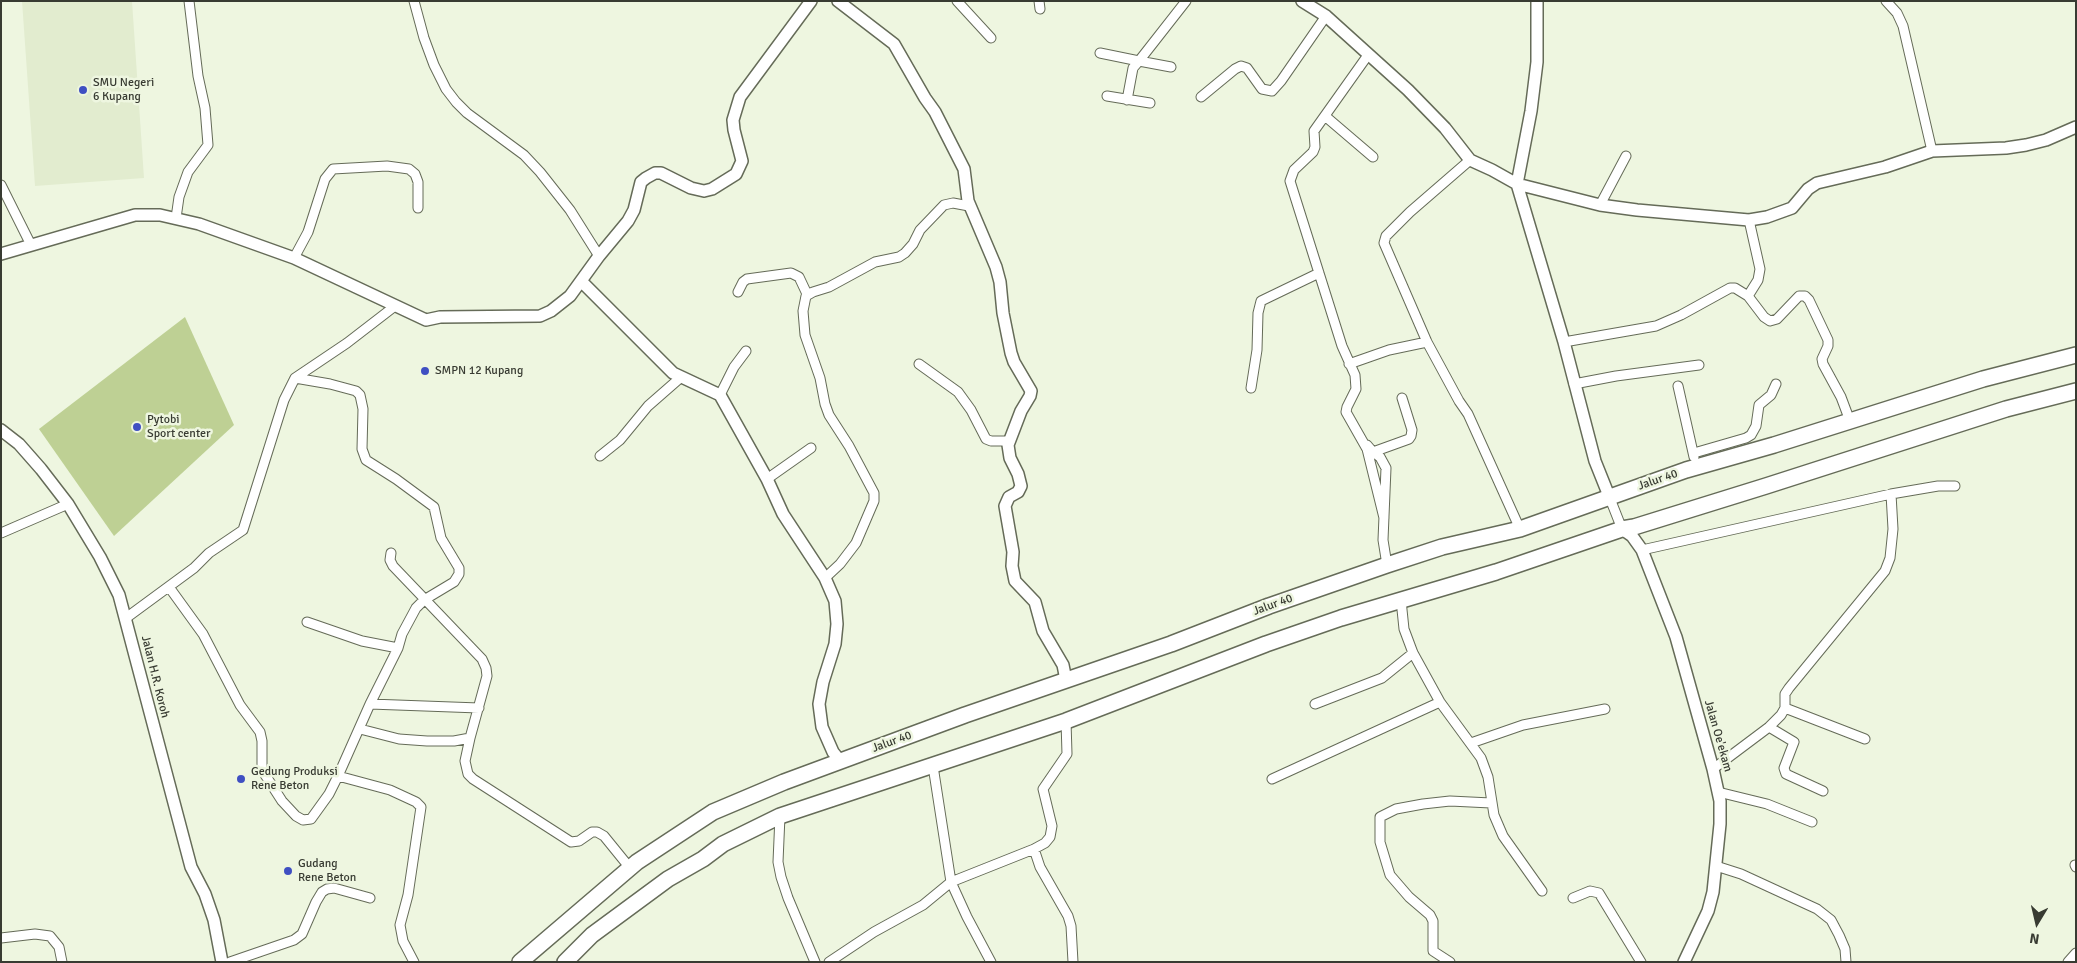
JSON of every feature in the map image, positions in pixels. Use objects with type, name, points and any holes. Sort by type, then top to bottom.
[{"type":"highway","name":"Jalur 40","points":[[520,962],[630,868],[713,812],[784,782],[841,762],[860,753],[1171,644],[1269,606],[1387,565],[1442,547],[1520,529],[1609,496],[1694,460],[1850,421],[1983,379],[2076,355]]},
{"type":"highway","points":[[565,962],[592,935],[668,880],[703,859],[723,844],[780,816],[1066,720],[1266,644],[1401,600],[1522,564],[1622,529],[1634,527],[1766,486],[2006,409],[2076,391]]},
{"type":"street","points":[[176,218],[188,172],[208,145],[205,108],[198,76],[189,1]]},
{"type":"street","points":[[414,1],[428,51],[440,78],[456,102],[524,155],[570,210],[599,256]]},
{"type":"street","points":[[1,254],[135,215],[148,214],[199,224],[294,258],[426,320],[440,317],[540,316],[551,311],[570,296],[582,281],[599,256],[628,221],[634,210],[641,182],[652,174],[661,173],[692,188],[704,191],[712,190],[736,174],[742,161],[733,120],[740,97],[811,1]]},
{"type":"street","points":[[838,1],[887,37],[898,50],[924,98],[935,112],[964,170],[970,206],[996,267],[1000,282],[1003,313],[1014,362],[1031,389],[1030,396],[1021,411],[1009,441],[1009,454],[1021,486],[1018,492],[1009,498],[1005,506],[1013,552],[1012,566],[1015,581],[1035,602],[1043,630],[1063,666],[1066,680]]},
{"type":"street","points":[[957,1],[991,38]]},
{"type":"street","points":[[1127,100],[1133,68],[1186,1]]},
{"type":"street","points":[[1302,1],[1326,16],[1408,90],[1439,122],[1470,160],[1517,184],[1600,205],[1749,220],[1767,217],[1792,208],[1808,189],[1817,183],[1885,167],[1932,151],[2006,148],[2026,145],[2046,140],[2076,128]]},
{"type":"street","points":[[1537,1],[1537,62],[1531,111],[1517,184],[1564,342],[1595,461],[1622,529]]},
{"type":"street","points":[[1886,1],[1897,13],[1903,26],[1932,151]]},
{"type":"street","points":[[1201,97],[1241,66],[1247,68],[1262,89],[1272,91],[1326,16]]},
{"type":"street","points":[[1100,53],[1171,67]]},
{"type":"street","points":[[1368,55],[1314,131],[1315,147],[1313,152],[1294,170],[1290,181],[1342,346],[1356,384],[1346,412],[1367,449],[1384,518]]},
{"type":"street","points":[[1107,96],[1150,103]]},
{"type":"street","points":[[1325,116],[1372,157]]},
{"type":"street","points":[[1600,205],[1626,156]]},
{"type":"street","points":[[1470,160],[1410,212],[1384,240],[1385,247],[1400,276],[1427,342],[1468,414],[1520,529]]},
{"type":"street","points":[[294,258],[308,232],[325,180],[334,169],[387,166],[409,169],[415,174],[418,182],[418,208]]},
{"type":"street","points":[[1,185],[31,245]]},
{"type":"street","points":[[807,294],[829,287],[875,262],[899,257],[913,244],[920,230],[944,205],[953,203],[970,206]]},
{"type":"street","points":[[1748,296],[1758,280],[1760,269],[1749,220]]},
{"type":"street","points":[[738,292],[743,282],[747,279],[791,273],[799,276],[807,294],[803,310],[805,335],[820,378],[825,404],[833,422],[849,446],[874,493],[874,501],[856,543],[840,564],[825,578]]},
{"type":"street","points":[[1251,388],[1257,350],[1258,313],[1261,301],[1320,274]]},
{"type":"street","points":[[582,281],[673,373],[720,396],[767,479],[783,514],[825,578],[835,601],[837,624],[835,644],[823,682],[819,704],[822,727],[833,752],[841,762]]},
{"type":"street","points":[[1564,342],[1656,326],[1681,315],[1730,288],[1735,288],[1748,296],[1764,317],[1770,321],[1776,319],[1799,296],[1805,296],[1809,300],[1828,340],[1827,349],[1822,359],[1823,364],[1841,397],[1850,421]]},
{"type":"street","points":[[126,618],[169,587],[209,553],[243,530],[284,400],[294,378],[347,343],[396,306]]},
{"type":"street","points":[[1350,364],[1389,350],[1427,342]]},
{"type":"street","points":[[720,396],[734,367],[746,351]]},
{"type":"street","points":[[919,364],[958,392],[971,410],[986,439],[991,441],[1009,441]]},
{"type":"street","points":[[1574,384],[1616,376],[1699,365]]},
{"type":"street","points":[[169,587],[203,634],[240,705],[260,732],[262,741],[262,770],[282,801],[296,816],[303,820],[311,819],[329,794],[338,776],[370,704],[398,648],[404,628],[416,608],[424,600],[448,587],[458,579],[460,574],[459,568],[438,530],[434,507],[366,460],[362,449],[360,395],[356,391],[294,378]]},
{"type":"street","points":[[600,456],[620,440],[648,406],[680,378]]},
{"type":"street","points":[[1678,386],[1694,460],[1751,435],[1756,426],[1759,405],[1771,394],[1776,384]]},
{"type":"street","points":[[1372,452],[1408,439],[1411,436],[1412,430],[1402,398]]},
{"type":"street","name":"Jalan H.R. Koroh","points":[[1,430],[41,469],[68,504],[112,581],[126,618],[166,779],[191,867],[205,894],[214,920],[222,962]]},
{"type":"street","points":[[1357,433],[1372,452],[1380,457],[1386,468],[1383,540],[1387,565]]},
{"type":"street","points":[[767,479],[779,468],[811,448]]},
{"type":"street","points":[[1642,550],[1891,494],[1938,486],[1955,486]]},
{"type":"street","points":[[1714,769],[1769,727],[1781,715],[1785,708],[1785,694],[1788,688],[1888,567],[1893,529],[1891,494]]},
{"type":"street","points":[[1,533],[68,504]]},
{"type":"street","name":"Jalan Oe'ekam","points":[[1622,529],[1632,536],[1642,550],[1676,638],[1714,769],[1718,792],[1720,824],[1713,892],[1708,911],[1684,962]]},
{"type":"street","points":[[392,553],[390,560],[393,566],[424,600],[472,647],[486,668],[487,676],[465,762],[468,774],[568,841],[576,842],[592,832],[597,832],[604,836],[630,868]]},
{"type":"street","points":[[1401,600],[1404,629],[1413,653],[1440,702],[1471,743],[1485,766],[1494,815],[1503,836],[1542,891]]},
{"type":"street","points":[[307,622],[362,640],[398,648]]},
{"type":"street","points":[[1315,704],[1382,678],[1413,653]]},
{"type":"street","points":[[1272,779],[1440,702]]},
{"type":"street","points":[[370,704],[479,708]]},
{"type":"street","points":[[1785,708],[1865,739]]},
{"type":"street","points":[[1471,743],[1523,725],[1605,709]]},
{"type":"street","points":[[828,962],[874,932],[923,905],[951,882],[1045,843],[1052,831],[1043,789],[1066,758],[1068,749],[1066,720]]},
{"type":"street","points":[[1769,727],[1794,742],[1784,768],[1786,774],[1823,791]]},
{"type":"street","points":[[360,729],[400,739],[454,741],[470,738]]},
{"type":"street","points":[[933,766],[951,882],[966,917],[991,962]]},
{"type":"street","points":[[338,776],[390,790],[416,802],[421,807],[408,895],[400,925],[403,941],[414,962]]},
{"type":"street","points":[[1718,792],[1767,804],[1812,822]]},
{"type":"street","points":[[1450,962],[1433,951],[1432,918],[1398,886],[1390,875],[1380,842],[1380,817],[1396,809],[1423,804],[1450,801],[1491,803]]},
{"type":"street","points":[[780,816],[781,834],[778,862],[781,877],[815,962]]},
{"type":"street","points":[[1034,849],[1040,867],[1068,916],[1071,926],[1073,962]]},
{"type":"street","points":[[1716,866],[1741,874],[1817,909],[1831,920],[1845,949],[1846,962]]},
{"type":"street","points":[[230,962],[294,940],[302,934],[316,902],[322,892],[327,889],[334,888],[370,898]]},
{"type":"street","points":[[1573,898],[1590,891],[1599,893],[1641,962]]},
{"type":"street","points":[[1,938],[35,934],[50,936],[59,947],[62,962]]},
{"type":"street","points":[[2068,962],[2076,953]]},
{"type":"shaded area","name":"SMU Negeri 6 Kupang","points":[[22,1],[132,1],[144,178],[35,186]]},
{"type":"green space","name":"Pytobi Sport center","points":[[185,317],[234,425],[114,536],[39,429]]},
{"type":"place","name":"SMU Negeri 6 Kupang","points":[[83,90]]},
{"type":"place","name":"SMPN 12 Kupang","points":[[425,371]]},
{"type":"place","name":"Pytobi Sport center","points":[[137,427]]},
{"type":"place","name":"Gedung Produksi Rene Beton","points":[[241,779]]},
{"type":"place","name":"Gudang Rene Beton","points":[[288,871]]}]
